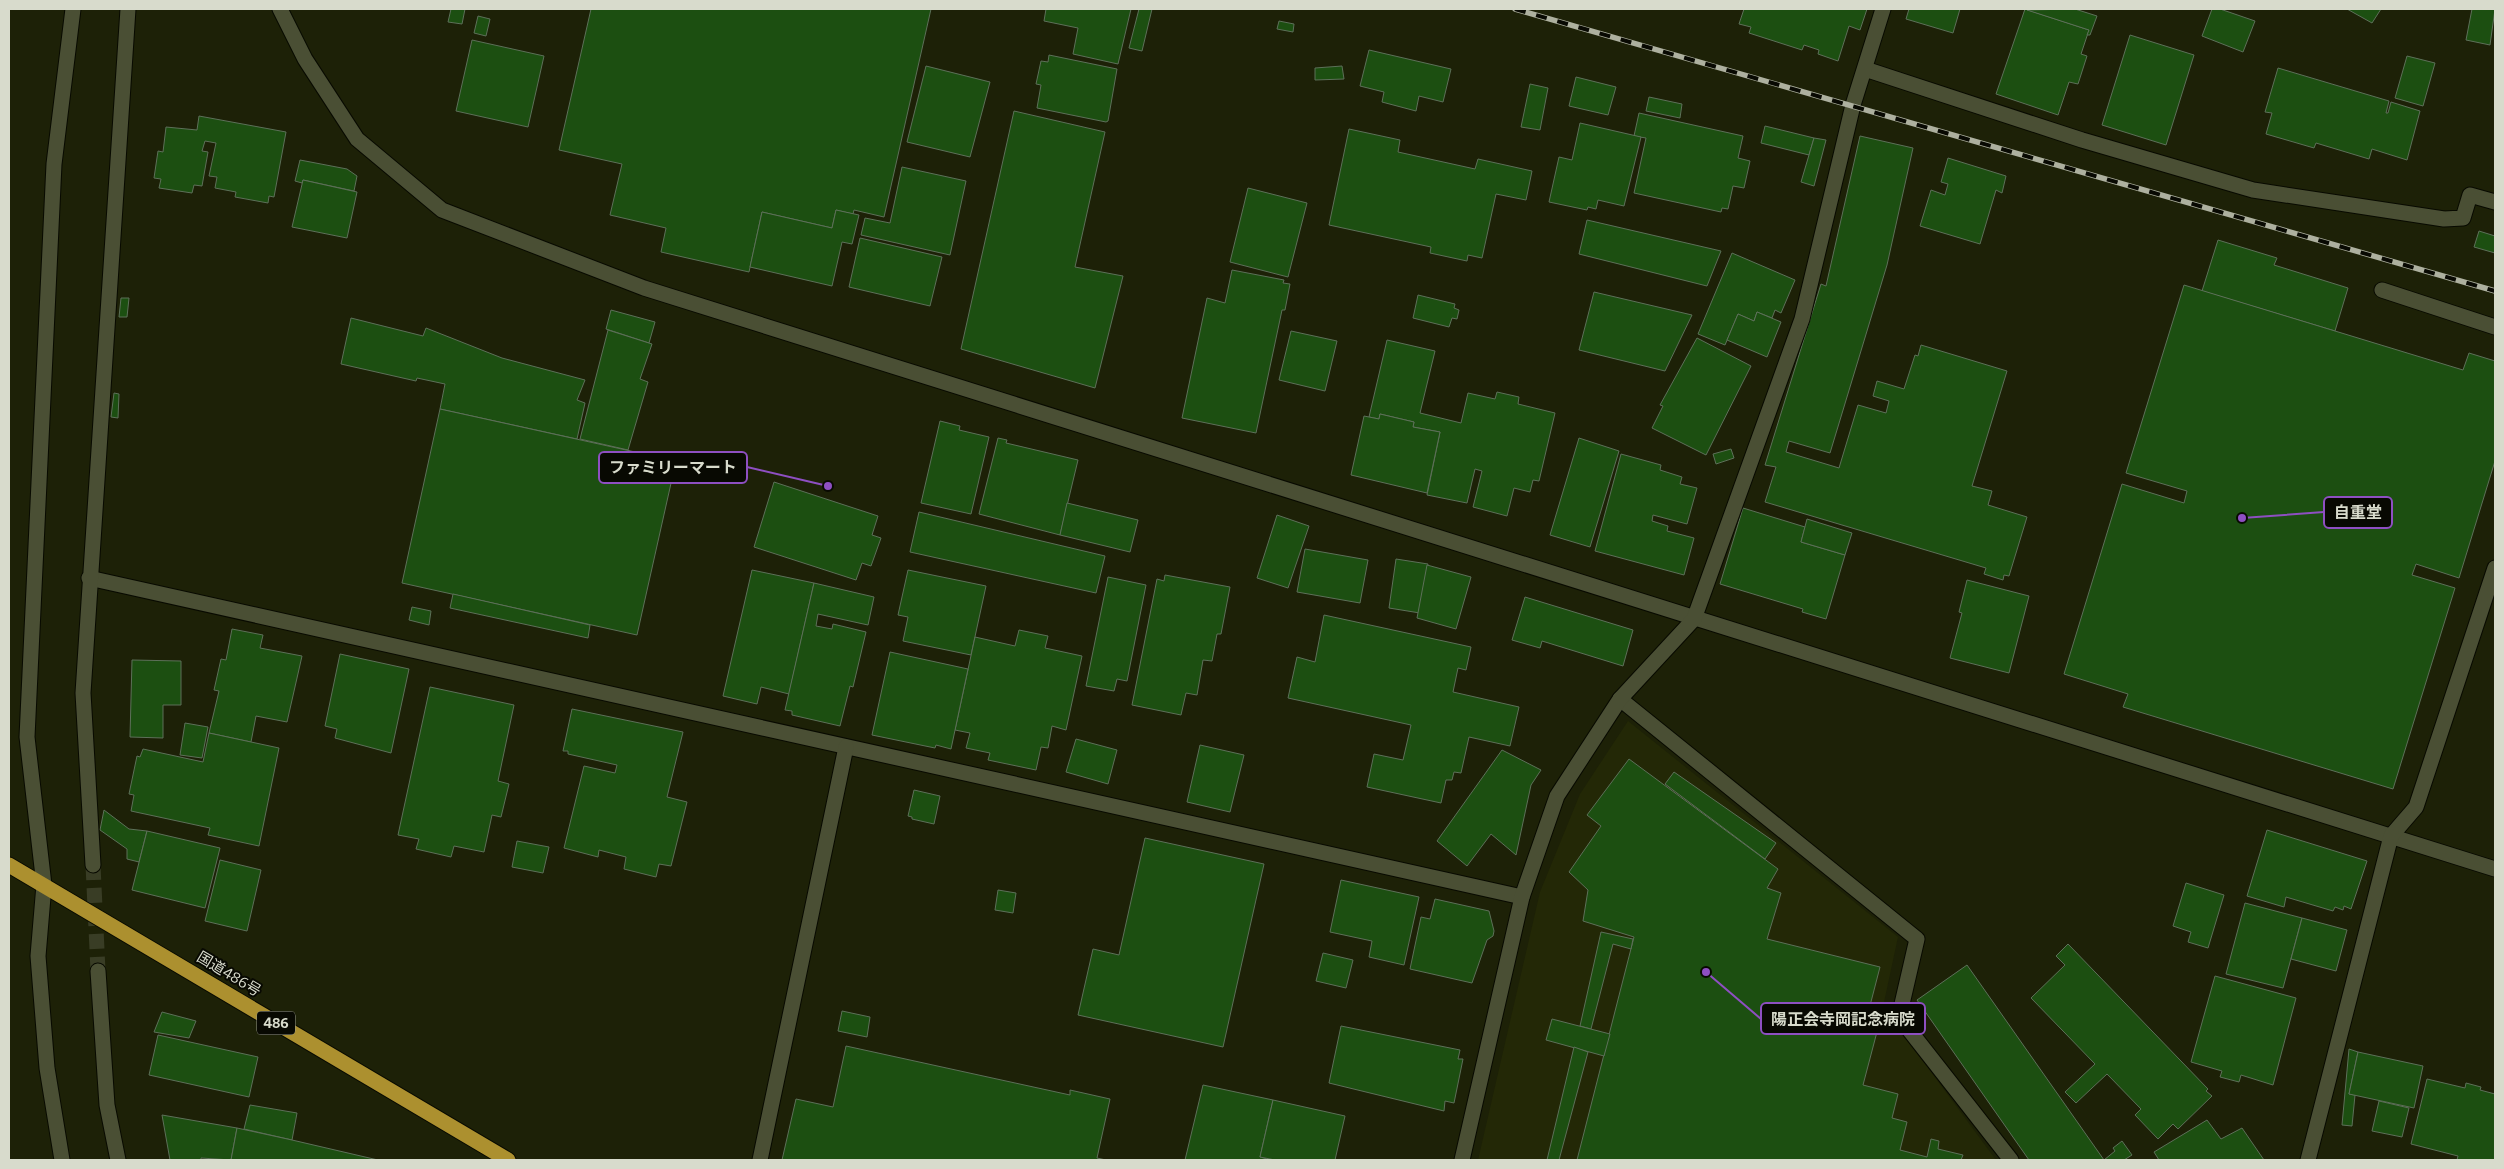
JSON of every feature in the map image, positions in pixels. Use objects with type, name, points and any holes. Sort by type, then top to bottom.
[{"type":"highway","name":"国道486号","points":[[9,865],[508,1160]]},
{"type":"street","points":[[62,1160],[47,1068],[38,956],[44,885],[26,737],[54,164],[73,9]]},
{"type":"street","points":[[93,865],[83,693],[89,578],[128,9]]},
{"type":"street","points":[[280,9],[305,59],[357,138],[442,210],[644,288],[2495,869]]},
{"type":"street","points":[[1462,1160],[1522,897],[1556,796],[1620,699],[1694,619],[1802,320],[1853,105],[1883,9]]},
{"type":"street","points":[[1865,69],[2082,140],[2253,190],[2444,219],[2463,218],[2470,195],[2495,202]]},
{"type":"street","points":[[2382,290],[2495,327]]},
{"type":"street","points":[[2308,1160],[2391,836],[2416,807],[2495,568]]},
{"type":"street","points":[[89,578],[1522,897]]},
{"type":"street","points":[[1620,699],[1917,939],[1899,1016],[2011,1160]]},
{"type":"street","points":[[760,1160],[846,747]]},
{"type":"street","points":[[98,971],[107,1105],[118,1160]]},
{"type":"shaded area","points":[[1628,721],[1898,937],[1883,1007],[1996,1160],[1478,1160],[1540,892],[1580,794]]},
{"type":"building","points":[[451,9],[465,9],[462,24],[448,22]]},
{"type":"building","points":[[591,9],[931,9],[884,217],[854,210],[853,214],[836,210],[832,228],[762,212],[749,272],[661,252],[666,228],[610,215],[622,164],[559,150]]},
{"type":"building","points":[[1046,9],[1131,9],[1118,64],[1073,54],[1078,28],[1044,21]]},
{"type":"building","points":[[1139,9],[1152,9],[1142,51],[1129,48]]},
{"type":"building","points":[[1744,9],[1867,9],[1860,30],[1849,26],[1838,61],[1818,54],[1819,50],[1804,45],[1802,50],[1749,33],[1751,27],[1739,24]]},
{"type":"building","points":[[1909,9],[1960,9],[1953,33],[1906,19]]},
{"type":"building","points":[[2025,9],[2089,30],[2081,54],[2087,56],[2078,84],[2069,82],[2058,115],[1996,94]]},
{"type":"building","points":[[2075,9],[2097,16],[2090,35],[2087,35],[2089,30],[2027,10]]},
{"type":"building","points":[[2212,9],[2220,9],[2255,21],[2243,52],[2202,36]]},
{"type":"building","points":[[2347,9],[2381,9],[2372,23]]},
{"type":"building","points":[[2472,9],[2495,9],[2490,45],[2466,40]]},
{"type":"building","points":[[478,16],[490,19],[486,36],[474,33]]},
{"type":"building","points":[[1279,21],[1294,24],[1293,32],[1277,29]]},
{"type":"building","points":[[2130,35],[2194,55],[2166,145],[2102,125]]},
{"type":"building","points":[[472,40],[544,56],[528,127],[456,111]]},
{"type":"building","points":[[1369,50],[1451,69],[1443,102],[1419,96],[1416,111],[1382,102],[1384,92],[1360,86]]},
{"type":"building","points":[[1049,55],[1117,69],[1108,121],[1037,108],[1041,85],[1036,84],[1041,61],[1048,62]]},
{"type":"building","points":[[2407,56],[2435,63],[2423,106],[2395,98]]},
{"type":"building","points":[[926,66],[990,82],[970,157],[907,142]]},
{"type":"building","points":[[1342,66],[1344,79],[1315,80],[1315,68]]},
{"type":"building","points":[[2278,68],[2389,101],[2386,113],[2388,113],[2391,102],[2420,111],[2407,160],[2372,149],[2369,159],[2316,143],[2314,148],[2266,134],[2272,113],[2265,112]]},
{"type":"building","points":[[1576,77],[1616,87],[1608,115],[1569,106]]},
{"type":"building","points":[[1530,84],[1548,88],[1540,130],[1521,127]]},
{"type":"building","points":[[1649,97],[1682,104],[1680,118],[1646,111]]},
{"type":"building","points":[[1014,111],[1105,132],[1075,267],[1123,276],[1095,388],[961,349]]},
{"type":"building","points":[[1639,113],[1743,136],[1738,158],[1750,161],[1744,188],[1733,186],[1728,209],[1722,208],[1721,212],[1634,193],[1646,138],[1634,136]]},
{"type":"building","points":[[199,116],[286,132],[274,197],[269,196],[268,203],[235,197],[236,192],[215,188],[217,177],[209,176],[216,143],[205,141],[202,151],[208,152],[202,186],[194,185],[192,193],[159,188],[161,179],[154,178],[158,151],[163,152],[166,127],[197,130]]},
{"type":"building","points":[[1580,123],[1641,137],[1624,206],[1598,200],[1596,209],[1588,207],[1587,210],[1549,202],[1559,157],[1572,160]]},
{"type":"building","points":[[1765,126],[1814,138],[1809,155],[1761,143]]},
{"type":"building","points":[[1349,129],[1400,140],[1398,152],[1475,169],[1478,159],[1532,171],[1526,200],[1496,194],[1482,258],[1468,255],[1467,261],[1430,253],[1431,247],[1329,225]]},
{"type":"building","points":[[1860,136],[1913,148],[1887,265],[1830,453],[1789,441],[1786,452],[1839,468],[1858,405],[1886,413],[1889,401],[1873,396],[1877,381],[1904,389],[1915,355],[1918,356],[1921,345],[2007,371],[1972,486],[1992,491],[1988,505],[2027,517],[2009,576],[2004,575],[2003,580],[1984,574],[1986,568],[1765,502],[1776,467],[1765,465],[1821,284],[1826,286]]},
{"type":"building","points":[[1814,138],[1826,140],[1814,186],[1801,182]]},
{"type":"building","points":[[1948,158],[2006,176],[2002,193],[1996,190],[1980,244],[1920,226],[1931,190],[1945,195],[1948,184],[1941,182]]},
{"type":"building","points":[[300,160],[347,169],[357,176],[354,191],[303,180],[302,183],[295,181]]},
{"type":"building","points":[[902,167],[966,181],[950,255],[861,235],[865,218],[890,223]]},
{"type":"building","points":[[303,180],[357,192],[347,238],[292,227]]},
{"type":"building","points":[[1248,188],[1307,203],[1288,277],[1230,262]]},
{"type":"building","points":[[836,210],[859,215],[852,244],[842,242],[832,286],[750,267],[762,212],[832,228]]},
{"type":"building","points":[[1587,220],[1721,251],[1707,286],[1579,254]]},
{"type":"building","points":[[2479,231],[2495,236],[2495,253],[2474,247]]},
{"type":"building","points":[[860,238],[942,257],[930,306],[849,287]]},
{"type":"building","points":[[2218,240],[2277,258],[2274,265],[2348,288],[2335,331],[2202,291]]},
{"type":"building","points":[[1732,253],[1795,280],[1781,313],[1775,310],[1772,318],[1757,312],[1754,321],[1738,314],[1725,345],[1698,334]]},
{"type":"building","points":[[1232,270],[1284,280],[1283,283],[1290,284],[1285,310],[1282,310],[1256,433],[1182,418],[1207,298],[1225,303]]},
{"type":"building","points":[[2184,285],[2463,370],[2469,353],[2495,361],[2495,461],[2459,578],[2416,564],[2412,575],[2455,588],[2393,789],[2123,707],[2128,694],[2064,674],[2122,484],[2184,503],[2187,491],[2126,473]]},
{"type":"building","points":[[1594,292],[1692,315],[1665,371],[1579,350]]},
{"type":"building","points":[[1418,295],[1455,304],[1454,308],[1459,310],[1457,319],[1452,318],[1449,327],[1413,318]]},
{"type":"building","points":[[121,298],[129,298],[127,317],[119,317]]},
{"type":"building","points":[[611,310],[655,322],[649,343],[606,329]]},
{"type":"building","points":[[1757,312],[1781,322],[1767,357],[1727,340],[1738,314],[1754,321]]},
{"type":"building","points":[[351,318],[423,336],[426,328],[502,358],[585,380],[577,400],[585,403],[577,439],[440,409],[445,384],[417,378],[416,381],[341,364]]},
{"type":"building","points":[[608,330],[652,344],[640,379],[648,382],[628,450],[580,439]]},
{"type":"building","points":[[1291,331],[1337,341],[1325,391],[1279,380]]},
{"type":"building","points":[[1697,338],[1751,366],[1706,455],[1652,428],[1663,406],[1660,405]]},
{"type":"building","points":[[1387,340],[1435,351],[1420,413],[1461,423],[1468,393],[1495,399],[1497,392],[1519,397],[1518,404],[1555,413],[1539,481],[1533,480],[1530,492],[1514,488],[1507,516],[1473,507],[1482,471],[1475,469],[1467,503],[1427,495],[1440,432],[1413,427],[1414,422],[1380,414],[1379,419],[1369,417]]},
{"type":"building","points":[[114,393],[119,394],[118,418],[111,417]]},
{"type":"building","points":[[440,409],[676,461],[637,635],[402,583]]},
{"type":"building","points":[[1380,414],[1414,422],[1413,427],[1440,432],[1427,493],[1351,475],[1364,416],[1379,419]]},
{"type":"building","points":[[940,421],[960,426],[959,430],[989,437],[971,514],[921,503]]},
{"type":"building","points":[[998,438],[1007,440],[1006,443],[1078,460],[1060,535],[979,514]]},
{"type":"building","points":[[1579,438],[1619,451],[1590,547],[1550,535]]},
{"type":"building","points":[[1731,449],[1734,458],[1716,464],[1713,454]]},
{"type":"building","points":[[1621,454],[1661,465],[1660,470],[1682,477],[1680,484],[1697,488],[1687,524],[1653,515],[1652,521],[1668,526],[1667,531],[1694,538],[1684,575],[1595,551]]},
{"type":"building","points":[[774,482],[878,516],[872,535],[881,538],[871,566],[862,563],[856,580],[754,547]]},
{"type":"building","points":[[1067,503],[1138,520],[1130,552],[1060,535]]},
{"type":"building","points":[[1743,508],[1805,527],[1801,542],[1845,555],[1826,619],[1802,612],[1803,609],[1720,584]]},
{"type":"building","points":[[919,512],[1105,556],[1096,593],[910,552]]},
{"type":"building","points":[[1277,515],[1309,526],[1288,588],[1257,578]]},
{"type":"building","points":[[1807,519],[1852,533],[1845,555],[1801,542]]},
{"type":"building","points":[[1305,549],[1368,560],[1360,603],[1297,592]]},
{"type":"building","points":[[1396,559],[1428,564],[1420,613],[1389,608]]},
{"type":"building","points":[[1427,565],[1471,577],[1456,629],[1417,618]]},
{"type":"building","points":[[752,570],[814,583],[789,694],[761,687],[757,704],[723,696]]},
{"type":"building","points":[[908,570],[986,586],[971,655],[903,641],[908,617],[898,615]]},
{"type":"building","points":[[1165,575],[1230,587],[1221,634],[1217,634],[1212,661],[1203,660],[1197,695],[1186,693],[1181,715],[1132,705],[1157,579],[1164,581]]},
{"type":"building","points":[[1108,577],[1146,585],[1127,681],[1117,679],[1114,691],[1086,686]]},
{"type":"building","points":[[1967,580],[2029,596],[2009,673],[1950,658],[1962,613],[1959,612]]},
{"type":"building","points":[[814,583],[874,597],[868,625],[818,614],[816,626],[832,629],[833,624],[866,632],[853,687],[850,686],[840,726],[792,715],[792,711],[785,710]]},
{"type":"building","points":[[453,594],[590,625],[588,638],[450,608]]},
{"type":"building","points":[[1525,597],[1633,630],[1623,666],[1542,641],[1540,648],[1512,640]]},
{"type":"building","points":[[412,607],[431,611],[429,625],[409,620]]},
{"type":"building","points":[[1324,615],[1471,647],[1466,670],[1458,668],[1453,692],[1519,707],[1510,746],[1469,737],[1461,773],[1454,772],[1452,780],[1446,780],[1441,803],[1367,787],[1374,754],[1403,760],[1411,725],[1288,698],[1297,657],[1315,662]]},
{"type":"building","points":[[232,629],[263,635],[260,648],[302,656],[287,722],[256,716],[251,742],[209,733],[219,691],[214,690],[221,659],[226,660]]},
{"type":"building","points":[[1019,630],[1048,636],[1045,648],[1082,656],[1066,730],[1052,726],[1048,748],[1041,747],[1036,770],[988,760],[990,753],[966,748],[970,733],[955,730],[975,637],[1015,646]]},
{"type":"building","points":[[890,652],[968,669],[951,749],[936,745],[935,748],[872,735]]},
{"type":"building","points":[[340,654],[409,669],[391,753],[335,738],[337,729],[325,726]]},
{"type":"building","points":[[132,660],[181,661],[181,705],[163,705],[163,738],[130,737]]},
{"type":"building","points":[[430,687],[514,705],[498,781],[509,784],[501,817],[492,815],[484,852],[454,846],[451,857],[416,849],[419,839],[398,835]]},
{"type":"building","points":[[572,709],[683,732],[667,797],[687,802],[671,866],[659,864],[656,877],[624,869],[626,857],[599,850],[598,857],[564,848],[584,766],[615,773],[617,765],[568,754],[568,751],[563,751]]},
{"type":"building","points":[[185,723],[208,727],[202,758],[180,755]]},
{"type":"building","points":[[209,733],[279,748],[259,846],[208,835],[210,828],[131,811],[134,795],[129,794],[137,756],[140,757],[143,749],[203,762]]},
{"type":"building","points":[[1076,739],[1117,750],[1108,784],[1066,772]]},
{"type":"building","points":[[1200,745],[1244,755],[1230,812],[1187,802]]},
{"type":"building","points":[[1502,750],[1541,770],[1531,785],[1516,855],[1491,834],[1467,866],[1437,841]]},
{"type":"building","points":[[1629,759],[1778,869],[1767,888],[1781,893],[1767,939],[1880,967],[1865,1025],[1878,1028],[1863,1085],[1898,1094],[1892,1118],[1907,1122],[1900,1150],[1927,1157],[1931,1139],[1939,1141],[1938,1149],[1963,1155],[1961,1160],[1577,1160],[1634,937],[1583,921],[1588,890],[1569,872],[1601,826],[1587,815]]},
{"type":"building","points":[[1674,772],[1776,843],[1765,859],[1665,784]]},
{"type":"building","points":[[914,790],[940,796],[934,824],[912,819],[912,817],[908,816]]},
{"type":"building","points":[[104,810],[129,829],[147,831],[139,862],[127,859],[127,849],[100,830]]},
{"type":"building","points":[[2267,830],[2367,861],[2351,909],[2344,906],[2343,910],[2335,907],[2333,911],[2286,897],[2284,907],[2247,896]]},
{"type":"building","points":[[147,831],[220,848],[205,908],[132,890]]},
{"type":"building","points":[[1145,838],[1264,864],[1223,1047],[1078,1015],[1093,949],[1119,955]]},
{"type":"building","points":[[517,841],[549,847],[543,873],[512,867]]},
{"type":"building","points":[[220,860],[261,870],[247,931],[205,921]]},
{"type":"building","points":[[1341,880],[1419,897],[1404,965],[1369,957],[1372,941],[1330,932]]},
{"type":"building","points":[[2186,883],[2224,895],[2208,948],[2188,942],[2191,932],[2173,926]]},
{"type":"building","points":[[998,890],[1016,893],[1013,913],[995,910]]},
{"type":"building","points":[[1435,899],[1489,911],[1494,931],[1493,936],[1487,940],[1472,983],[1410,969],[1421,917],[1430,919]]},
{"type":"building","points":[[2245,903],[2302,918],[2283,988],[2226,974]]},
{"type":"building","points":[[2302,918],[2347,930],[2336,971],[2291,959]]},
{"type":"building","points":[[1601,932],[1633,939],[1631,949],[1613,944],[1591,1029],[1580,1026]]},
{"type":"building","points":[[2068,944],[2208,1089],[2206,1091],[2212,1096],[2178,1129],[2173,1124],[2158,1139],[2135,1115],[2141,1109],[2107,1074],[2076,1103],[2065,1092],[2095,1064],[2031,998],[2065,965],[2056,956]]},
{"type":"building","points":[[1323,953],[1353,960],[1346,988],[1316,981]]},
{"type":"building","points":[[1967,965],[2104,1160],[2029,1160],[1917,1000]]},
{"type":"building","points":[[2215,976],[2296,998],[2273,1085],[2241,1075],[2239,1082],[2220,1077],[2222,1071],[2191,1062]]},
{"type":"building","points":[[842,1011],[870,1017],[867,1037],[838,1031]]},
{"type":"building","points":[[162,1012],[196,1021],[189,1038],[154,1032]]},
{"type":"building","points":[[1552,1019],[1610,1034],[1604,1056],[1546,1040]]},
{"type":"building","points":[[1341,1026],[1460,1050],[1458,1059],[1463,1059],[1454,1103],[1445,1101],[1444,1111],[1329,1083]]},
{"type":"building","points":[[158,1035],[258,1057],[249,1097],[149,1075]]},
{"type":"building","points":[[846,1046],[1070,1095],[1070,1090],[1110,1099],[1097,1158],[1106,1160],[782,1160],[796,1099],[833,1107]]},
{"type":"building","points":[[1574,1047],[1588,1052],[1559,1160],[1547,1160]]},
{"type":"building","points":[[2349,1049],[2358,1052],[2349,1094],[2355,1095],[2352,1126],[2342,1125]]},
{"type":"building","points":[[2358,1052],[2423,1066],[2414,1108],[2349,1094]]},
{"type":"building","points":[[2427,1079],[2465,1088],[2466,1083],[2481,1087],[2480,1090],[2495,1094],[2495,1160],[2457,1160],[2458,1156],[2411,1144]]},
{"type":"building","points":[[1203,1085],[1273,1100],[1260,1157],[1271,1160],[1185,1160]]},
{"type":"building","points":[[1273,1100],[1345,1116],[1335,1160],[1275,1160],[1260,1157]]},
{"type":"building","points":[[2379,1101],[2409,1108],[2402,1137],[2372,1131]]},
{"type":"building","points":[[250,1105],[297,1113],[292,1140],[244,1129]]},
{"type":"building","points":[[162,1115],[237,1128],[231,1160],[201,1158],[201,1160],[170,1160]]},
{"type":"building","points":[[2207,1120],[2221,1139],[2242,1128],[2264,1160],[2159,1160],[2154,1152]]},
{"type":"building","points":[[237,1128],[292,1140],[378,1160],[231,1160]]},
{"type":"building","points":[[2122,1141],[2132,1155],[2124,1160],[2104,1160],[2115,1151],[2113,1148]]},
{"type":"tunnel","points":[[93,865],[98,971]]},
{"type":"railway","points":[[1515,9],[2495,291]]},
{"type":"place","name":"ファミリーマート","points":[[828,486]]},
{"type":"place","name":"自重堂","points":[[2242,518]]},
{"type":"place","name":"陽正会寺岡記念病院","points":[[1706,972]]}]
